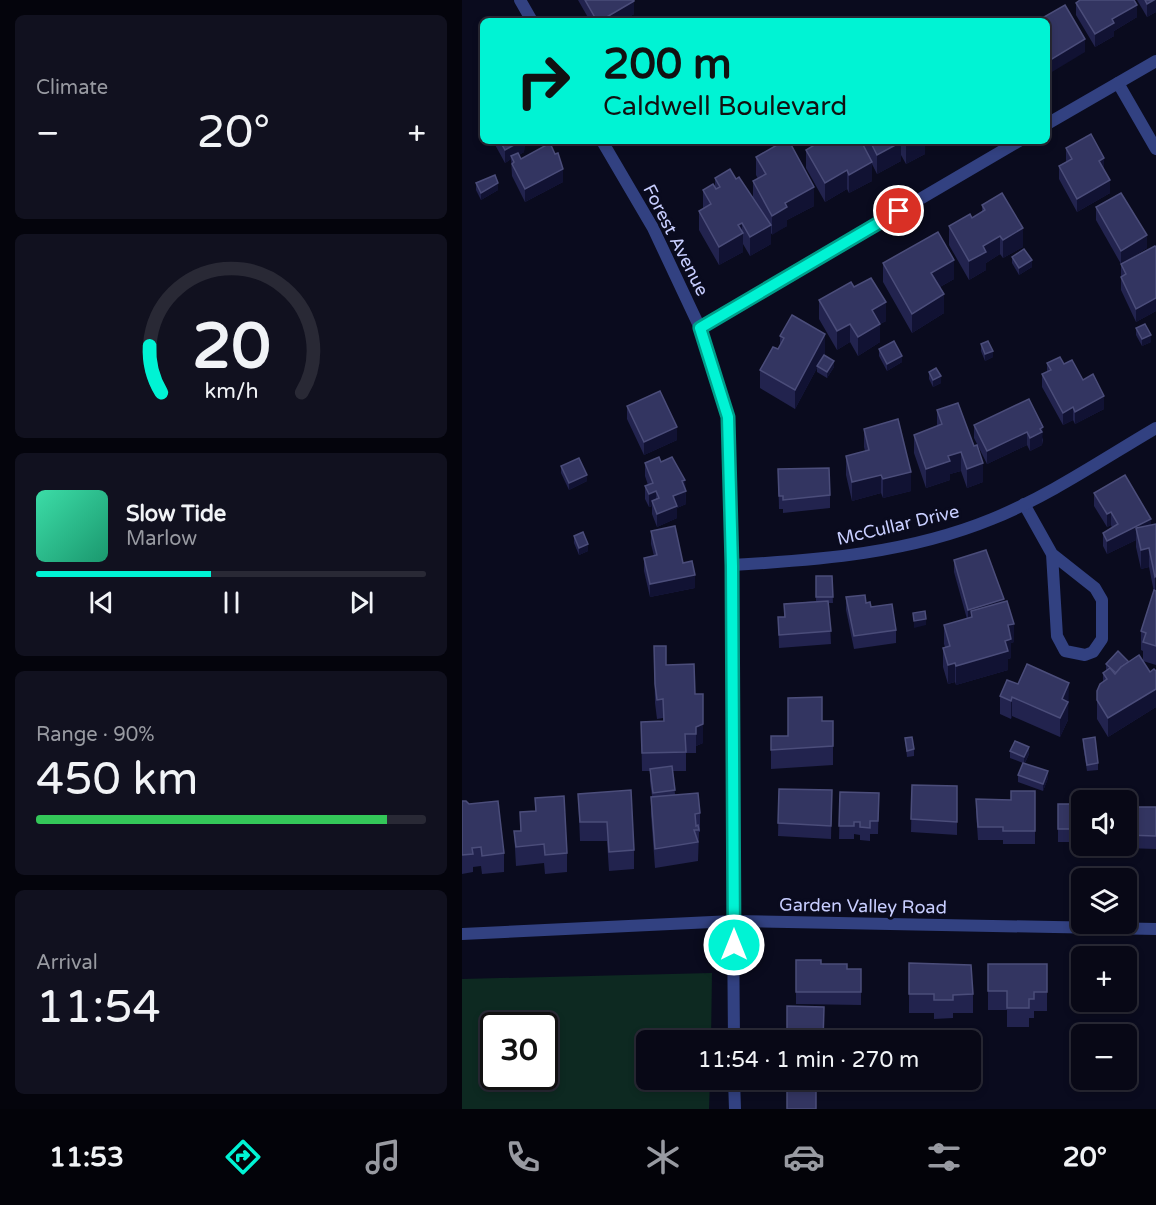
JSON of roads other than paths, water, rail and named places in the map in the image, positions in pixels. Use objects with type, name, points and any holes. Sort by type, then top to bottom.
[{"type":"street","points":[[520,0],[530,18]]},
{"type":"street","points":[[1050,122],[1156,61]]},
{"type":"street","points":[[1118,83],[1156,149]]},
{"type":"street","name":"Forest Avenue","points":[[604,144],[653,228],[700,328],[728,417],[732,566],[734,1030]]},
{"type":"street","points":[[700,328],[1013,144]]},
{"type":"street","name":"McCullar Drive","points":[[732,566],[867,553],[936,538],[992,519],[1023,504],[1156,428]]},
{"type":"street","points":[[1023,504],[1052,554],[1095,588],[1102,600],[1102,639],[1093,652],[1085,656],[1065,651],[1057,636],[1052,554]]},
{"type":"street","name":"Garden Valley Road","points":[[462,934],[734,921],[1156,929]]},
{"type":"street","points":[[734,1090],[735,1109]]}]
